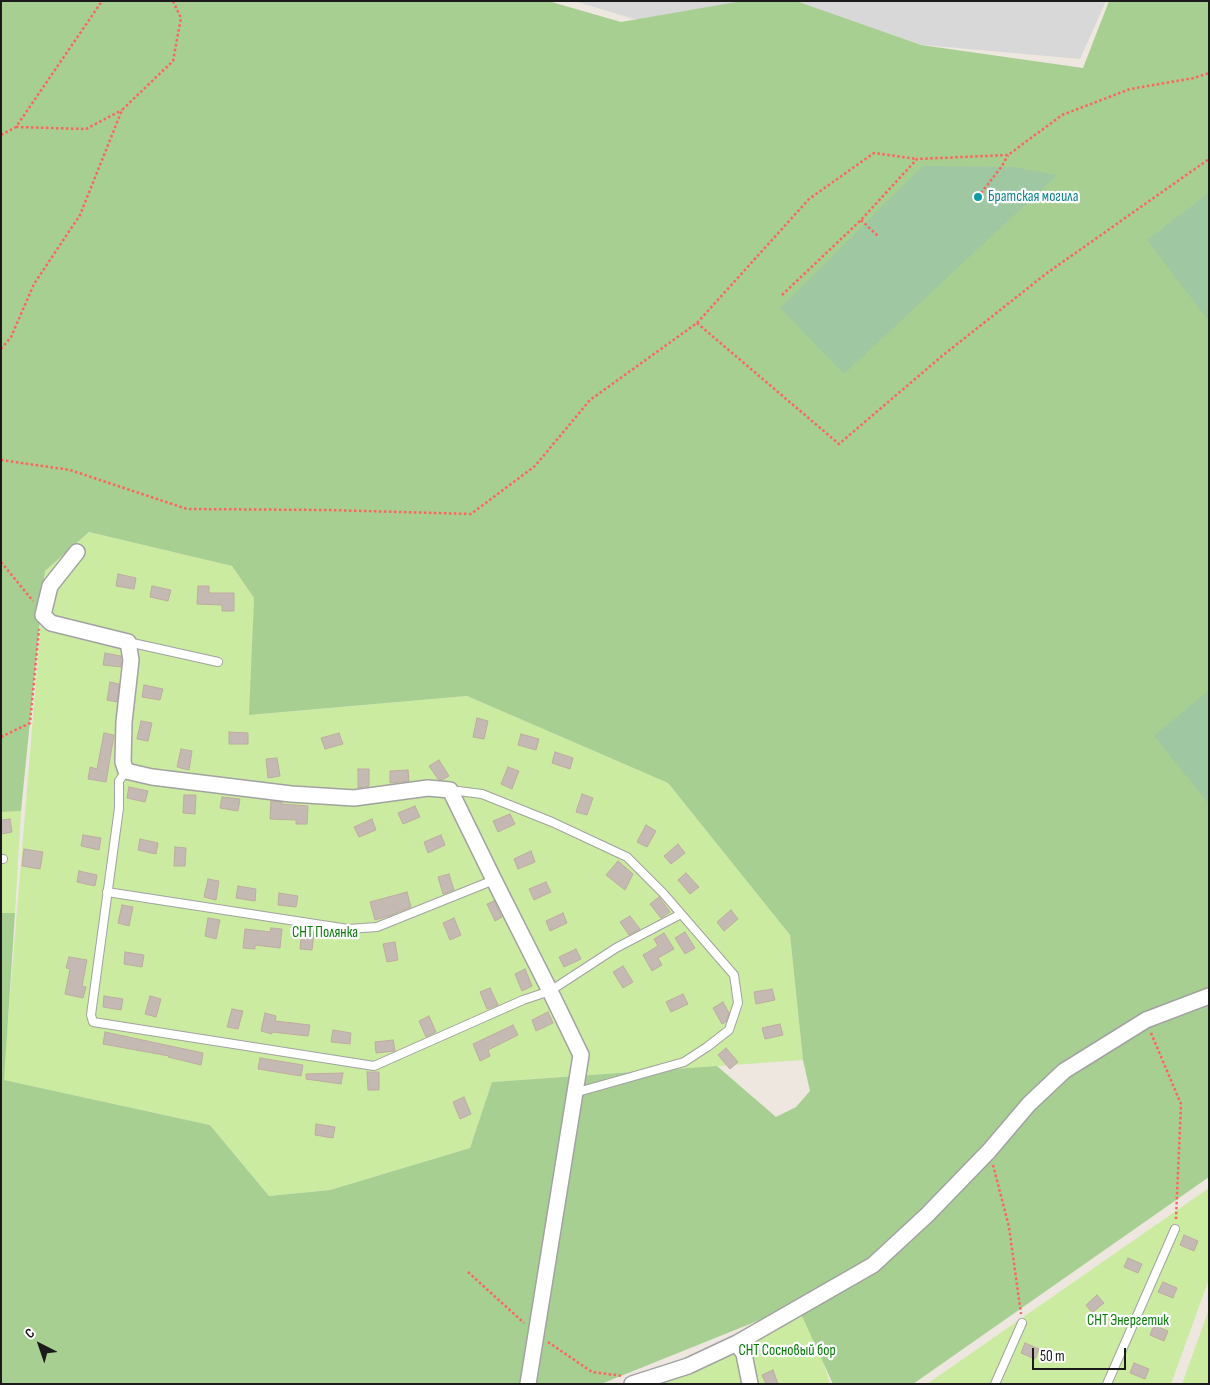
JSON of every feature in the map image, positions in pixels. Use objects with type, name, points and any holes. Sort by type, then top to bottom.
[{"type":"street","points":[[77,552],[50,586],[43,615],[51,623],[128,642],[131,660],[124,722],[123,762],[126,771],[152,777],[291,794],[354,798],[428,788],[450,790],[580,1055],[528,1384]]},
{"type":"street","points":[[638,1382],[688,1366],[737,1342],[873,1265],[927,1215],[990,1151],[1028,1104],[1064,1071],[1146,1020],[1209,996]]},
{"type":"street","points":[[737,1342],[744,1354],[750,1384]]},
{"type":"lane","points":[[128,642],[218,662]]},
{"type":"lane","points":[[126,771],[119,781],[119,808],[90,1014],[93,1022],[374,1066],[523,1000],[550,991],[616,948],[681,914]]},
{"type":"lane","points":[[450,790],[482,794],[552,822],[627,857],[663,892],[734,975],[738,1003],[729,1030],[684,1062],[574,1093]]},
{"type":"lane","points":[[107,892],[348,929],[377,927],[494,880]]},
{"type":"lane","points":[[1107,1384],[1175,1229]]},
{"type":"lane","points":[[995,1384],[1022,1322]]},
{"type":"path","points":[[1,136],[16,127],[102,1]]},
{"type":"path","points":[[16,127],[86,129],[122,110],[173,61],[181,18],[174,1]]},
{"type":"path","points":[[978,197],[1002,166],[1008,155],[1062,115],[1130,89],[1194,78],[1209,73]]},
{"type":"path","points":[[1,349],[11,336],[34,284],[80,215],[122,110]]},
{"type":"path","points":[[1,460],[70,470],[187,509],[471,514],[535,466],[590,400],[697,323],[809,199],[874,153],[917,159],[1008,155]]},
{"type":"path","points":[[782,295],[861,220],[917,159]]},
{"type":"path","points":[[697,323],[839,444],[942,356],[1046,273],[1209,159]]},
{"type":"path","points":[[861,220],[879,237]]},
{"type":"path","points":[[1,562],[43,615],[40,617],[30,723],[1,738]]},
{"type":"path","points":[[1146,1020],[1181,1104],[1175,1229]]},
{"type":"path","points":[[990,1151],[1009,1227],[1022,1322]]},
{"type":"path","points":[[468,1272],[554,1348],[592,1372],[638,1382]]},
{"type":"shaded area","points":[[574,1],[1106,1],[1080,59],[634,19]]},
{"type":"green space","points":[[1,1],[548,1],[621,22],[742,1],[796,1],[921,45],[1083,68],[1109,1],[1209,1],[1209,1177],[913,1384],[833,1384],[797,1305],[601,1384],[1,1384],[1,913],[15,913],[4,1080],[210,1125],[269,1196],[330,1190],[470,1148],[492,1082],[717,1066],[776,1117],[796,1107],[810,1091],[803,1060],[790,935],[668,783],[467,696],[249,715],[254,598],[232,566],[89,532],[45,571],[21,811],[1,812]]},
{"type":"green space","points":[[923,166],[1013,167],[1057,175],[844,374],[780,308]]},
{"type":"green space","points":[[1209,193],[1209,321],[1147,240]]},
{"type":"green space","name":"СНТ Полянка","points":[[89,532],[232,566],[254,598],[250,715],[467,696],[668,783],[790,935],[803,1060],[492,1082],[470,1148],[330,1190],[269,1196],[210,1125],[3,1080],[45,571]]},
{"type":"green space","points":[[1209,690],[1209,804],[1154,736]]},
{"type":"green space","points":[[21,811],[15,913],[1,913],[1,812]]},
{"type":"green space","name":"СНТ Энергетик","points":[[1209,1188],[1209,1279],[1171,1384],[927,1384]]},
{"type":"green space","name":"СНТ Сосновый бор","points":[[807,1308],[830,1384],[636,1384]]},
{"type":"green space","points":[[1209,1309],[1209,1384],[1182,1384]]},
{"type":"building","points":[[118,574],[136,578],[134,589],[116,586]]},
{"type":"building","points":[[152,586],[171,590],[168,601],[150,597]]},
{"type":"building","points":[[198,586],[209,586],[209,593],[234,593],[234,611],[222,611],[222,605],[197,604]]},
{"type":"building","points":[[105,653],[121,656],[121,667],[103,665]]},
{"type":"building","points":[[110,682],[119,684],[117,702],[107,700]]},
{"type":"building","points":[[144,685],[163,689],[160,700],[142,697]]},
{"type":"building","points":[[477,718],[488,721],[484,739],[473,737]]},
{"type":"building","points":[[141,721],[152,723],[148,741],[137,739]]},
{"type":"building","points":[[229,732],[248,733],[248,744],[229,744]]},
{"type":"building","points":[[104,733],[114,735],[106,782],[88,779],[90,767],[97,769]]},
{"type":"building","points":[[339,733],[343,744],[325,749],[321,738]]},
{"type":"building","points":[[521,734],[539,739],[536,750],[518,745]]},
{"type":"building","points":[[181,749],[192,751],[189,770],[177,767]]},
{"type":"building","points":[[555,752],[573,758],[570,769],[552,763]]},
{"type":"building","points":[[277,758],[280,776],[268,778],[266,759]]},
{"type":"building","points":[[439,760],[449,776],[442,780],[438,779],[429,766]]},
{"type":"building","points":[[508,767],[519,771],[512,789],[501,784]]},
{"type":"building","points":[[358,769],[369,769],[369,786],[358,788]]},
{"type":"building","points":[[408,770],[409,781],[390,783],[390,771]]},
{"type":"building","points":[[129,787],[148,791],[145,802],[127,798]]},
{"type":"building","points":[[582,794],[593,798],[587,815],[576,812]]},
{"type":"building","points":[[184,795],[196,795],[195,814],[183,813]]},
{"type":"building","points":[[222,797],[240,799],[238,811],[220,808]]},
{"type":"building","points":[[271,801],[308,806],[307,824],[296,824],[296,820],[270,819]]},
{"type":"building","points":[[415,806],[420,817],[403,824],[398,813]]},
{"type":"building","points":[[510,814],[515,824],[498,832],[493,821]]},
{"type":"building","points":[[10,819],[12,832],[1,834],[1,820]]},
{"type":"building","points":[[372,819],[376,830],[359,837],[354,827]]},
{"type":"building","points":[[646,825],[656,831],[647,847],[637,842]]},
{"type":"building","points":[[83,835],[101,838],[99,850],[81,846]]},
{"type":"building","points":[[441,835],[445,845],[428,853],[424,842]]},
{"type":"building","points":[[140,839],[158,843],[156,854],[138,850]]},
{"type":"building","points":[[678,844],[685,853],[671,864],[664,856]]},
{"type":"building","points":[[175,847],[186,848],[185,866],[174,866]]},
{"type":"building","points":[[24,849],[43,852],[40,869],[22,866]]},
{"type":"building","points":[[531,851],[535,862],[518,869],[514,859]]},
{"type":"building","points":[[618,861],[633,874],[625,890],[606,875]]},
{"type":"building","points":[[79,871],[97,875],[95,886],[77,882]]},
{"type":"building","points":[[686,873],[699,887],[690,894],[678,880]]},
{"type":"building","points":[[449,874],[454,890],[443,894],[438,877]]},
{"type":"building","points":[[208,879],[219,881],[216,900],[204,897]]},
{"type":"building","points":[[546,882],[551,892],[534,900],[529,889]]},
{"type":"building","points":[[238,886],[256,889],[255,901],[236,898]]},
{"type":"building","points":[[407,892],[411,907],[375,920],[370,902]]},
{"type":"building","points":[[279,893],[298,896],[296,907],[278,905]]},
{"type":"building","points":[[659,897],[670,912],[661,918],[650,904]]},
{"type":"building","points":[[494,901],[502,917],[495,921],[487,904]]},
{"type":"building","points":[[122,905],[133,907],[129,926],[118,923]]},
{"type":"building","points":[[731,910],[738,919],[724,931],[717,922]]},
{"type":"building","points":[[563,913],[567,923],[550,931],[546,921]]},
{"type":"building","points":[[630,916],[640,929],[629,935],[620,922]]},
{"type":"building","points":[[208,918],[220,920],[216,939],[205,936]]},
{"type":"building","points":[[454,918],[461,935],[450,940],[443,923]]},
{"type":"building","points":[[271,928],[282,929],[280,948],[255,945],[255,949],[243,948],[245,929],[270,932]]},
{"type":"building","points":[[302,930],[314,932],[312,950],[300,949]]},
{"type":"building","points":[[685,932],[695,948],[685,954],[675,938]]},
{"type":"building","points":[[664,933],[674,949],[658,958],[662,965],[652,971],[643,955],[658,946],[654,939]]},
{"type":"building","points":[[395,942],[398,960],[387,962],[383,944]]},
{"type":"building","points":[[576,949],[581,959],[564,967],[559,957]]},
{"type":"building","points":[[125,952],[144,955],[142,967],[124,964]]},
{"type":"building","points":[[69,957],[87,960],[82,986],[86,987],[83,998],[65,994],[70,969],[66,968]]},
{"type":"building","points":[[623,966],[633,982],[623,988],[613,972]]},
{"type":"building","points":[[525,969],[532,986],[522,991],[515,974]]},
{"type":"building","points":[[490,988],[498,1005],[487,1009],[480,992]]},
{"type":"building","points":[[772,989],[775,1000],[756,1004],[754,992]]},
{"type":"building","points":[[683,994],[688,1004],[671,1012],[666,1002]]},
{"type":"building","points":[[104,996],[123,999],[121,1010],[103,1007]]},
{"type":"building","points":[[150,996],[161,999],[156,1017],[145,1014]]},
{"type":"building","points":[[723,1002],[729,1013],[726,1022],[722,1024],[713,1008]]},
{"type":"building","points":[[232,1009],[243,1011],[238,1029],[227,1027]]},
{"type":"building","points":[[548,1012],[553,1023],[536,1031],[532,1020]]},
{"type":"building","points":[[265,1013],[276,1016],[275,1021],[310,1025],[308,1036],[272,1032],[272,1034],[261,1031]]},
{"type":"building","points":[[429,1016],[436,1032],[426,1037],[419,1021]]},
{"type":"building","points":[[780,1024],[783,1035],[765,1039],[762,1028]]},
{"type":"building","points":[[513,1025],[518,1035],[488,1050],[490,1056],[480,1061],[473,1044]]},
{"type":"building","points":[[333,1030],[351,1033],[350,1044],[331,1042]]},
{"type":"building","points":[[105,1032],[203,1053],[201,1065],[169,1056],[103,1044]]},
{"type":"building","points":[[393,1040],[395,1051],[376,1053],[375,1042]]},
{"type":"building","points":[[726,1048],[738,1062],[730,1069],[718,1055]]},
{"type":"building","points":[[260,1058],[303,1065],[301,1076],[258,1069]]},
{"type":"building","points":[[367,1072],[379,1072],[379,1090],[368,1090]]},
{"type":"building","points":[[343,1073],[341,1084],[306,1079],[306,1074]]},
{"type":"building","points":[[464,1097],[471,1114],[460,1119],[453,1102]]},
{"type":"building","points":[[316,1124],[335,1127],[333,1138],[315,1135]]},
{"type":"building","points":[[1184,1235],[1198,1241],[1194,1251],[1180,1245]]},
{"type":"building","points":[[1128,1258],[1142,1264],[1138,1273],[1124,1267]]},
{"type":"building","points":[[1163,1282],[1177,1288],[1173,1298],[1158,1292]]},
{"type":"building","points":[[1097,1295],[1104,1303],[1092,1313],[1086,1305]]},
{"type":"building","points":[[1154,1325],[1168,1331],[1164,1341],[1150,1335]]},
{"type":"building","points":[[1025,1343],[1039,1349],[1035,1359],[1021,1353]]},
{"type":"building","points":[[1134,1363],[1149,1369],[1145,1379],[1130,1373]]},
{"type":"building","points":[[773,1370],[778,1384],[766,1384],[762,1375]]},
{"type":"place","name":"Братская могила","points":[[978,197]]}]
